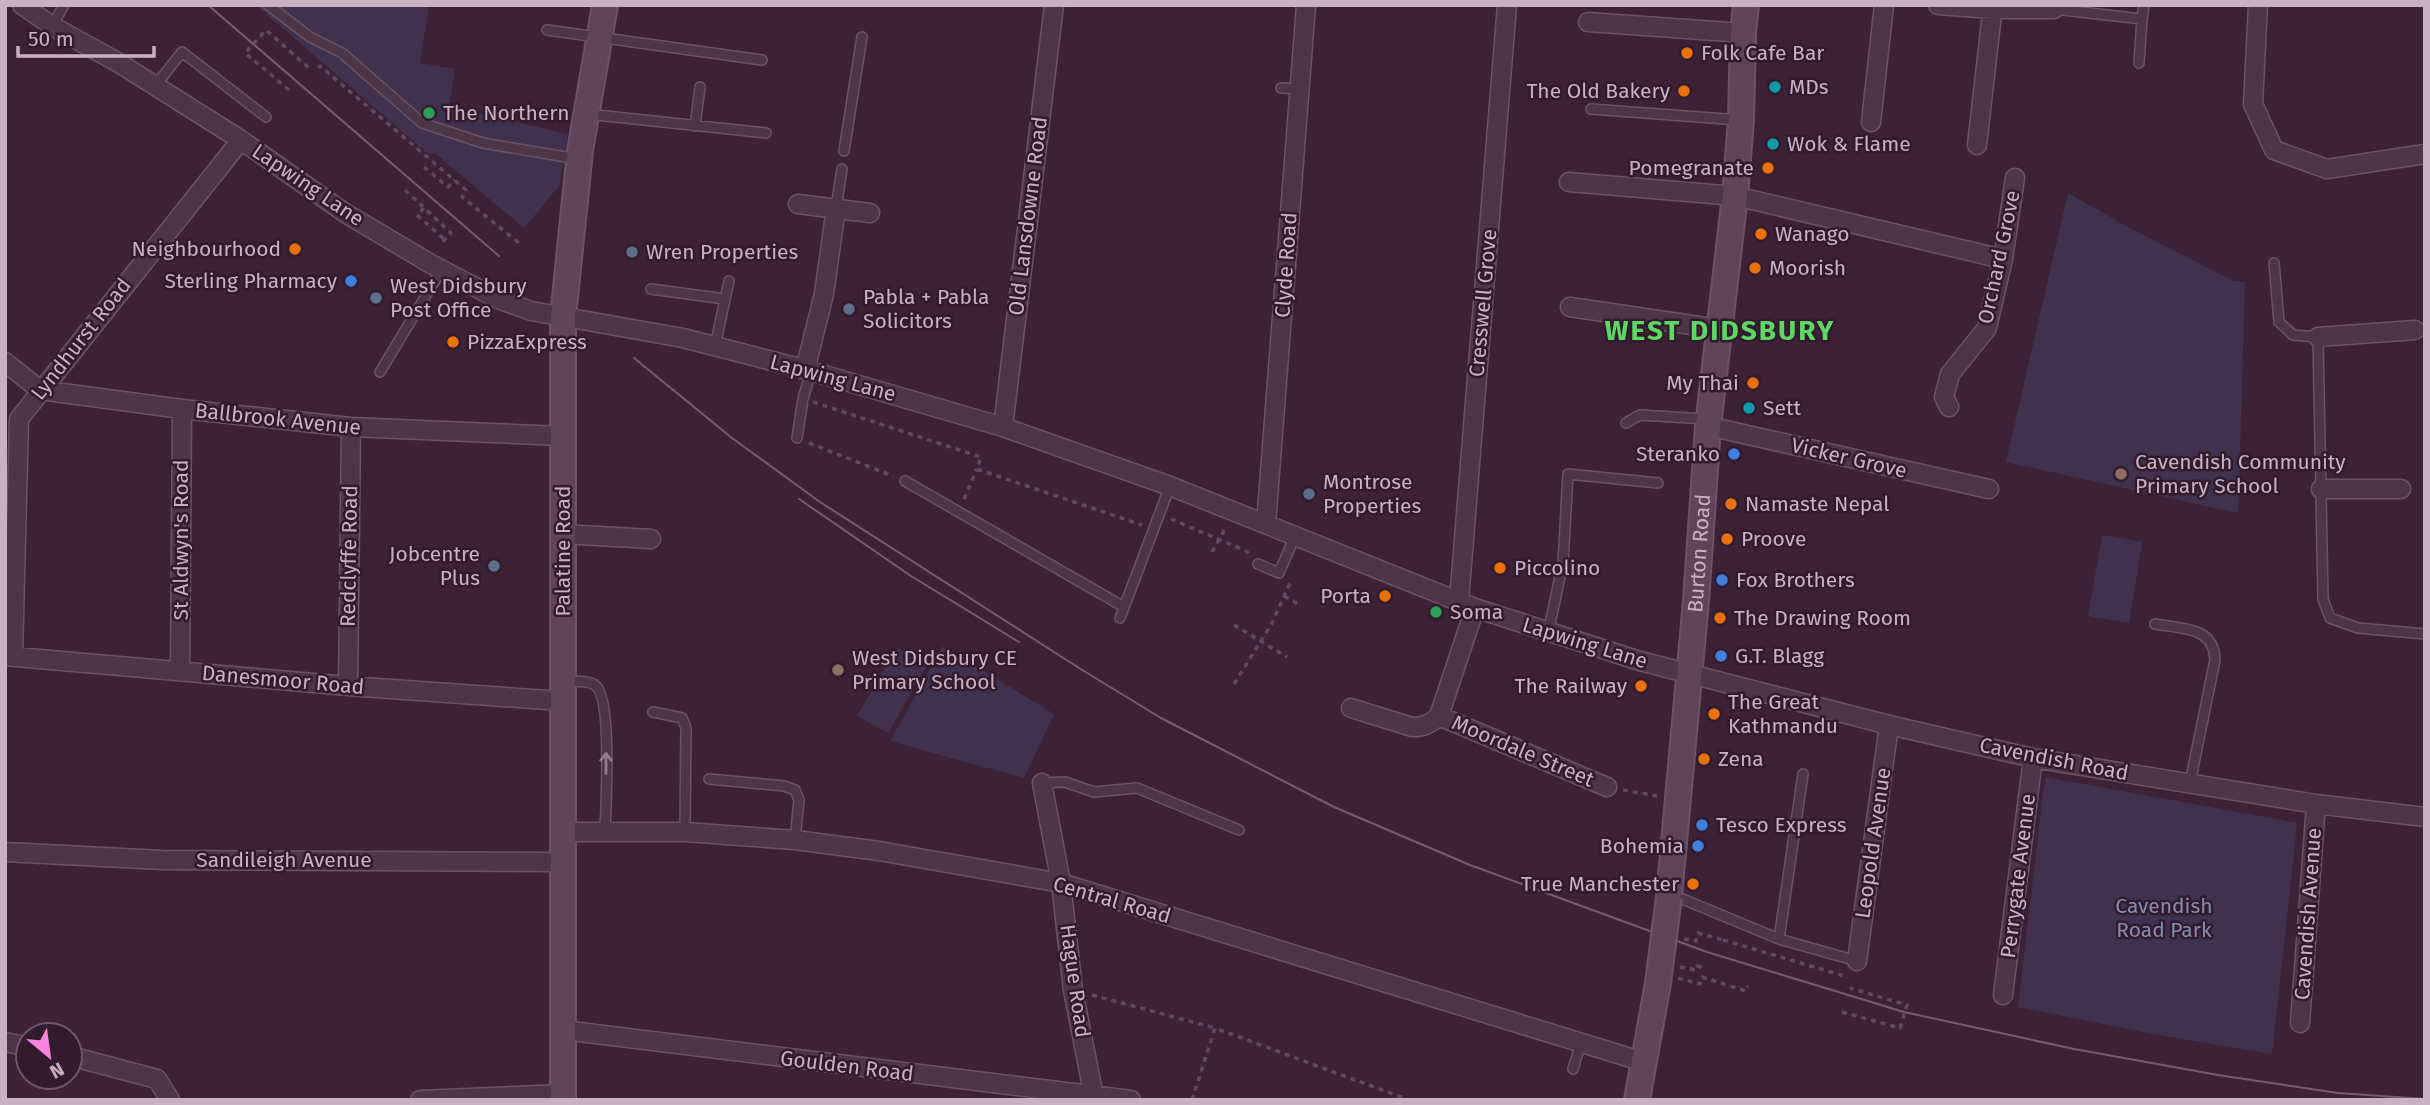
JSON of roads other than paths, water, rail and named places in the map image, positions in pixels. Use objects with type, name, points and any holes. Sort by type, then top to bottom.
[{"type":"street","name":"Lapwing Lane","points":[[22,5],[52,26],[240,139],[345,213],[442,269],[517,306],[715,346],[1003,427],[1170,486],[1467,605],[1548,633],[1688,673]]},
{"type":"street","name":"Palatine Road","points":[[563,1097],[564,317],[579,159],[605,5]]},
{"type":"street","name":"Old Lansdowne Road","points":[[1003,427],[1054,5]]},
{"type":"street","name":"Clyde Road","points":[[1266,524],[1290,88],[1306,5]]},
{"type":"street","name":"Cresswell Grove","points":[[1439,716],[1467,605],[1507,5]]},
{"type":"street","name":"Burton Road","points":[[1637,1100],[1659,978],[1669,897],[1709,423],[1735,196],[1746,5]]},
{"type":"street","points":[[1871,122],[1884,5]]},
{"type":"street","points":[[1938,5],[2054,9]]},
{"type":"street","points":[[2258,5],[2253,104],[2274,150],[2327,169],[2425,154]]},
{"type":"street","points":[[1977,145],[1993,7]]},
{"type":"street","points":[[1588,22],[1743,33]]},
{"type":"street","name":"Lyndhurst Road","points":[[9,656],[11,487],[19,419],[240,139]]},
{"type":"street","name":"Orchard Grove","points":[[1949,407],[1944,397],[1950,374],[1987,328],[2003,259],[2015,178]]},
{"type":"street","points":[[1569,182],[1735,196],[2003,259]]},
{"type":"street","points":[[798,204],[870,213]]},
{"type":"street","points":[[808,371],[824,294],[836,208]]},
{"type":"street","points":[[1570,307],[1719,329]]},
{"type":"street","points":[[2318,337],[2415,330]]},
{"type":"street","points":[[5,362],[40,390]]},
{"type":"street","name":"Ballbrook Avenue","points":[[40,390],[182,410],[351,427],[562,436]]},
{"type":"street","name":"St Aldwyn's Road","points":[[180,671],[182,410]]},
{"type":"street","name":"Vicker Grove","points":[[1709,423],[1989,489]]},
{"type":"street","name":"Redclyffe Road","points":[[348,686],[351,427]]},
{"type":"street","points":[[2321,489],[2401,489]]},
{"type":"street","points":[[564,534],[651,539]]},
{"type":"street","name":"Danesmoor Road","points":[[9,656],[348,686],[562,691]]},
{"type":"street","name":"Cavendish Road","points":[[1688,673],[1889,725],[2033,758],[2316,804],[2425,817]]},
{"type":"street","points":[[1351,708],[1412,727],[1430,723],[1439,716]]},
{"type":"street","name":"Moordale Street","points":[[1439,716],[1607,787]]},
{"type":"street","name":"Leopold Avenue","points":[[1853,966],[1889,725]]},
{"type":"street","name":"Perrygate Avenue","points":[[2003,995],[2033,758]]},
{"type":"street","name":"Hague Road","points":[[1042,783],[1061,883],[1073,990],[1094,1097]]},
{"type":"street","name":"Cavendish Avenue","points":[[2300,1023],[2316,804]]},
{"type":"street","name":"Central Road","points":[[562,832],[685,832],[795,840],[879,851],[1061,883],[1644,1062]]},
{"type":"street","name":"Sandileigh Avenue","points":[[5,852],[162,860],[562,862]]},
{"type":"street","name":"Goulden Road","points":[[564,1030],[1131,1100]]},
{"type":"street","points":[[84,1060],[157,1079],[170,1100]]},
{"type":"street","points":[[420,1100],[563,1097]]},
{"type":"lane","points":[[52,26],[64,5]]},
{"type":"lane","points":[[268,5],[310,37],[342,53],[422,124],[483,143],[579,159]]},
{"type":"lane","points":[[2139,63],[2144,5]]},
{"type":"lane","points":[[2054,9],[2142,19]]},
{"type":"lane","points":[[547,30],[762,60]]},
{"type":"lane","points":[[844,151],[862,37]]},
{"type":"lane","points":[[155,86],[182,52],[267,117]]},
{"type":"lane","points":[[695,125],[701,88]]},
{"type":"lane","points":[[1591,109],[1741,120]]},
{"type":"lane","points":[[586,113],[766,133]]},
{"type":"lane","points":[[836,208],[842,169]]},
{"type":"lane","points":[[2274,263],[2279,322],[2293,335],[2318,337],[2323,598],[2330,618],[2358,628],[2425,634]]},
{"type":"lane","points":[[380,372],[442,269]]},
{"type":"lane","points":[[715,346],[729,281]]},
{"type":"lane","points":[[651,289],[725,299]]},
{"type":"lane","points":[[797,438],[808,371]]},
{"type":"lane","points":[[1626,424],[1640,415],[1709,423]]},
{"type":"lane","points":[[1548,633],[1563,563],[1568,474],[1658,482]]},
{"type":"lane","points":[[905,481],[1124,607]]},
{"type":"lane","points":[[1120,618],[1170,486]]},
{"type":"lane","points":[[1258,564],[1279,573],[1295,536]]},
{"type":"lane","points":[[2155,624],[2197,631],[2211,641],[2215,650],[2190,783]]},
{"type":"lane","points":[[562,691],[592,682],[599,688],[604,708],[607,759],[605,831]]},
{"type":"lane","points":[[653,712],[682,718],[686,728],[685,832]]},
{"type":"lane","points":[[1779,939],[1804,774]]},
{"type":"lane","points":[[709,779],[784,786],[795,790],[799,800],[795,840]]},
{"type":"lane","points":[[1042,783],[1065,782],[1094,792],[1136,788],[1239,830]]},
{"type":"lane","points":[[1669,897],[1685,900],[1853,966]]},
{"type":"lane","points":[[1573,1069],[1581,1043]]},
{"type":"tram line","points":[[208,5],[499,256]]},
{"type":"tram line","points":[[634,358],[732,438],[820,502],[1161,718],[1334,807],[1470,865],[1707,952],[1904,1012],[2074,1049],[2218,1075],[2338,1093],[2425,1099]]},
{"type":"tram line","points":[[799,499],[911,576],[1019,642]]},
{"type":"place","name":"Folk Cafe Bar","points":[[1687,53]]},
{"type":"place","name":"MDs","points":[[1775,87]]},
{"type":"place","name":"The Old Bakery","points":[[1684,91]]},
{"type":"place","name":"The Northern","points":[[429,113]]},
{"type":"place","name":"Wok & Flame","points":[[1773,144]]},
{"type":"place","name":"Pomegranate","points":[[1768,168]]},
{"type":"place","name":"Wanago","points":[[1761,234]]},
{"type":"place","name":"Neighbourhood","points":[[295,249]]},
{"type":"place","name":"Wren Properties","points":[[632,252]]},
{"type":"place","name":"Moorish","points":[[1755,268]]},
{"type":"place","name":"Sterling Pharmacy","points":[[351,281]]},
{"type":"place","name":"West Didsbury Post Office","points":[[376,298]]},
{"type":"place","name":"Pabla + Pabla Solicitors","points":[[849,309]]},
{"type":"place","name":"PizzaExpress","points":[[453,342]]},
{"type":"place","name":"My Thai","points":[[1753,383]]},
{"type":"place","name":"Sett","points":[[1749,408]]},
{"type":"place","name":"Steranko","points":[[1734,454]]},
{"type":"place","name":"Cavendish Community Primary School","points":[[2121,474]]},
{"type":"place","name":"Montrose Properties","points":[[1309,494]]},
{"type":"place","name":"Namaste Nepal","points":[[1731,504]]},
{"type":"place","name":"Proove","points":[[1727,539]]},
{"type":"place","name":"Jobcentre Plus","points":[[494,566]]},
{"type":"place","name":"Piccolino","points":[[1500,568]]},
{"type":"place","name":"Fox Brothers","points":[[1722,580]]},
{"type":"place","name":"Porta","points":[[1385,596]]},
{"type":"place","name":"Soma","points":[[1436,612]]},
{"type":"place","name":"The Drawing Room","points":[[1720,618]]},
{"type":"place","name":"G.T. Blagg","points":[[1721,656]]},
{"type":"place","name":"West Didsbury CE Primary School","points":[[838,670]]},
{"type":"place","name":"The Railway","points":[[1641,686]]},
{"type":"place","name":"The Great Kathmandu","points":[[1714,714]]},
{"type":"place","name":"Zena","points":[[1704,759]]},
{"type":"place","name":"Tesco Express","points":[[1702,825]]},
{"type":"place","name":"Bohemia","points":[[1698,846]]},
{"type":"place","name":"True Manchester","points":[[1693,884]]},
{"type":"district","name":"WEST DIDSBURY","points":[[1720,330]]},
{"type":"park label","name":"Cavendish Road Park","points":[[2164,918]]}]
